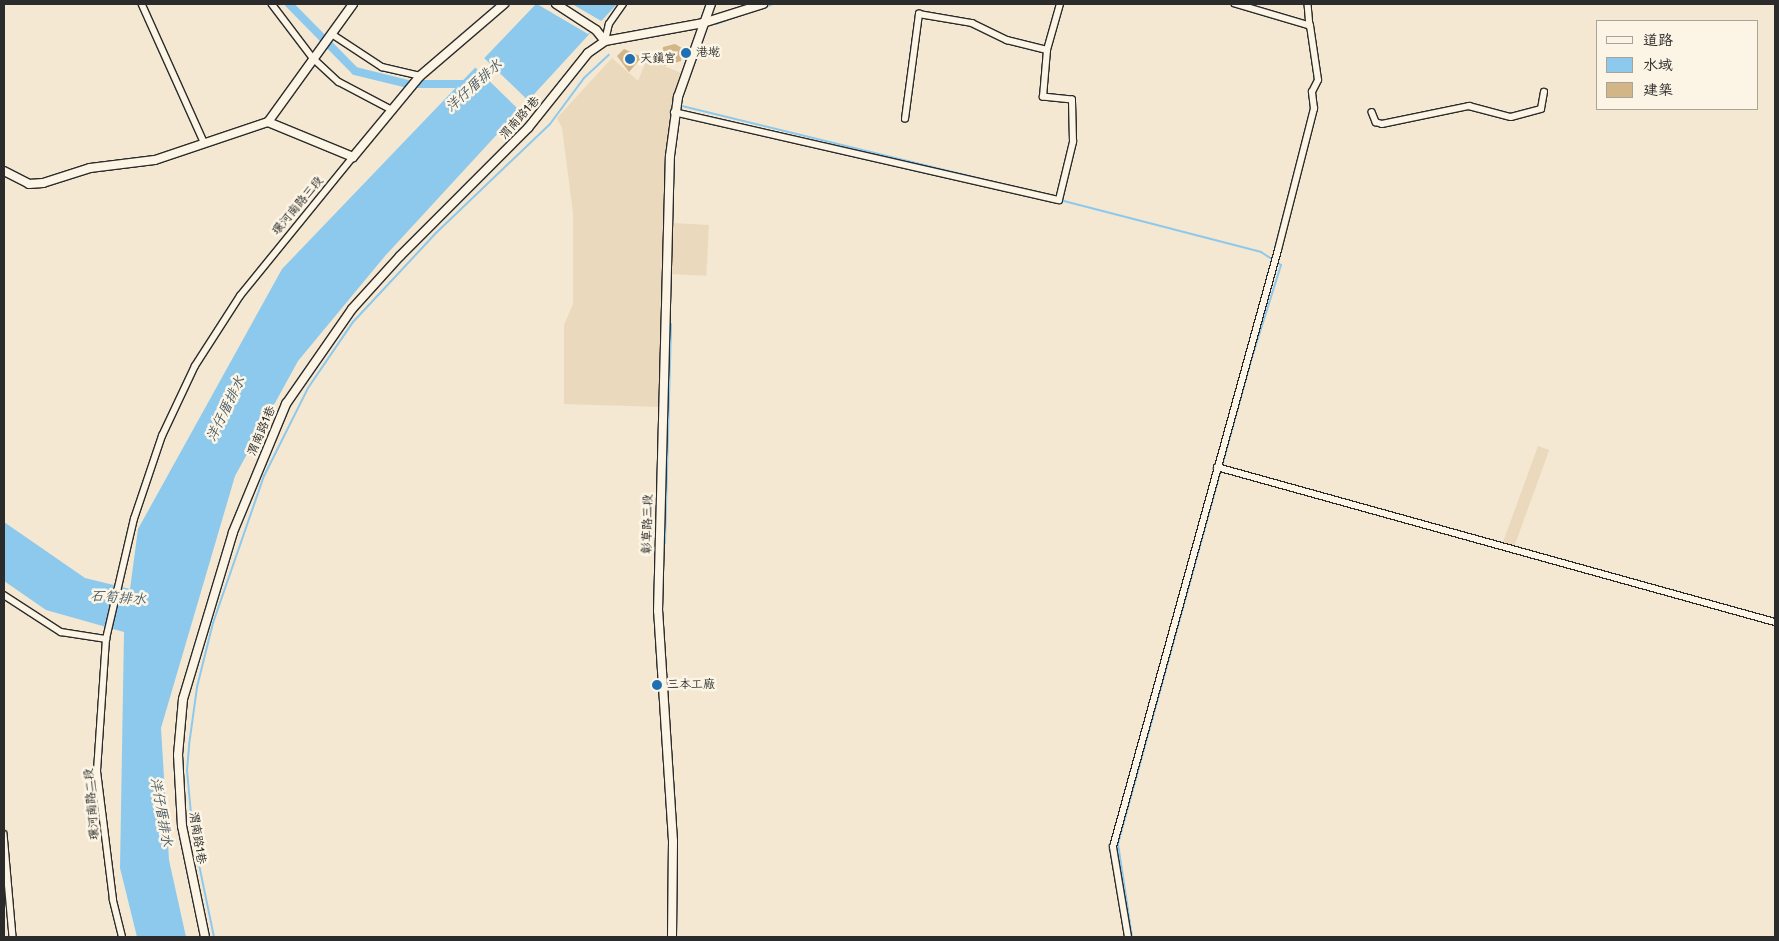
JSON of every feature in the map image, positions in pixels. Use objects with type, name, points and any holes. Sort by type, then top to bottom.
[{"type":"street","points":[[142,4],[204,142]]},
{"type":"street","points":[[272,4],[339,82],[392,110]]},
{"type":"street","points":[[4,172],[29,184],[43,184],[90,168],[155,160],[268,122],[352,4]]},
{"type":"street","name":"環河南路三段","points":[[120,576],[162,436],[196,366],[240,296],[420,76],[504,4]]},
{"type":"street","points":[[556,4],[596,30],[605,41]]},
{"type":"street","points":[[605,41],[608,24],[623,4]]},
{"type":"street","name":"彰草路三段","points":[[672,937],[673,831],[658,602],[663,313],[674,112],[711,4]]},
{"type":"street","points":[[605,41],[703,23],[763,4]]},
{"type":"street","points":[[674,112],[1059,200],[1073,142],[1072,100],[1043,97],[1046,50],[1060,4]]},
{"type":"street","points":[[1235,4],[1310,26]]},
{"type":"street","points":[[1128,937],[1113,847],[1314,109],[1312,92],[1318,80],[1308,4]]},
{"type":"street","points":[[905,118],[918,14],[972,23],[1008,40],[1046,50]]},
{"type":"street","points":[[330,36],[382,67],[420,76]]},
{"type":"street","name":"渭南路1巷","points":[[205,937],[182,826],[178,755],[183,699],[233,532],[286,404],[352,309],[400,256],[528,128],[588,53],[605,41]]},
{"type":"street","points":[[1372,112],[1376,122],[1382,124],[1469,106],[1511,117],[1541,109],[1544,92]]},
{"type":"street","points":[[268,122],[353,158]]},
{"type":"street","points":[[1217,467],[1775,622]]},
{"type":"street","name":"環河南路二段","points":[[120,576],[106,639],[97,771],[113,900],[122,937]]},
{"type":"street","points":[[4,596],[61,632],[106,639]]},
{"type":"street","points":[[4,834],[13,937]]},
{"type":"shaded area","points":[[612,58],[638,81],[647,59],[681,73],[674,112],[662,407],[564,404],[564,325],[573,304],[573,213],[562,128],[557,118]]},
{"type":"shaded area","points":[[672,223],[709,225],[706,276],[669,274]]},
{"type":"shaded area","points":[[1538,446],[1549,450],[1513,551],[1501,547]]},
{"type":"water","points":[[536,4],[617,4],[385,256],[298,361],[235,476],[161,728],[169,860],[186,937],[137,937],[120,868],[124,632],[46,610],[4,581],[4,522],[85,578],[130,589],[138,529],[282,269]]},
{"type":"pier","points":[[537,4],[572,4],[603,22],[588,34]]},
{"type":"pier","points":[[481,55],[529,102],[520,111],[472,64]]},
{"type":"building","points":[[675,44],[682,48],[681,61],[664,66],[655,61],[662,58],[663,47]]},
{"type":"building","name":"天鎮宮","points":[[624,49],[642,57],[629,72],[617,56]]},
{"type":"waterway","name":"洋仔厝排水","points":[[289,4],[355,71],[408,84],[467,84]]},
{"type":"waterway","points":[[765,7],[773,4]]},
{"type":"waterway","points":[[716,24],[744,14]]},
{"type":"waterway","points":[[214,937],[193,836],[187,770],[189,745],[197,687],[213,623],[264,476],[308,388],[353,322],[437,232],[550,124],[584,78],[609,55]]},
{"type":"waterway","points":[[682,106],[993,182]]},
{"type":"waterway","points":[[1060,200],[1261,252],[1281,265],[1251,361],[1118,844],[1132,937]]},
{"type":"waterway","points":[[665,543],[671,324]]},
{"type":"place","name":"港墘","points":[[686,53]]},
{"type":"place","name":"天鎮宮","points":[[630,59]]},
{"type":"place","name":"三本工廠","points":[[657,685]]},
{"type":"water label","name":"石筍排水","points":[[118,598]]}]
